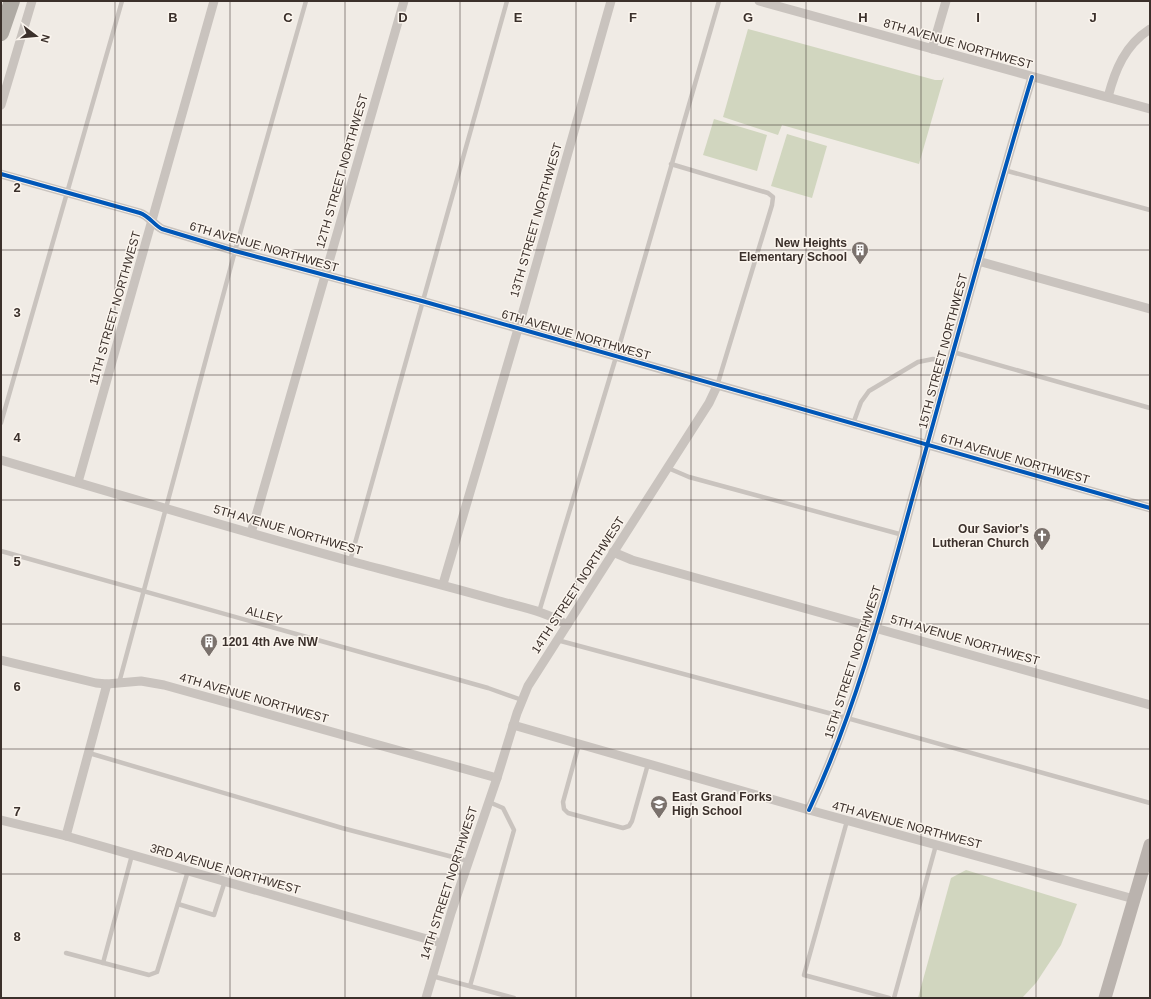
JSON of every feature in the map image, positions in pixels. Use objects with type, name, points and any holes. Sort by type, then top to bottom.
[{"type":"highway","points":[[1,33],[12,1]]},
{"type":"street","points":[[1,105],[32,1]]},
{"type":"street","name":"11TH STREET NORTHWEST","points":[[78,482],[214,1]]},
{"type":"street","name":"12TH STREET NORTHWEST","points":[[251,533],[404,1]]},
{"type":"street","name":"13TH STREET NORTHWEST","points":[[443,584],[518,329],[611,1]]},
{"type":"street","name":"8TH AVENUE NORTHWEST","points":[[760,1],[1150,109]]},
{"type":"street","points":[[932,49],[946,1]]},
{"type":"street","points":[[1108,97],[1116,70],[1126,52],[1134,41],[1150,29]]},
{"type":"street","name":"15TH STREET NORTHWEST","points":[[809,810],[847,718],[876,627],[903,535],[978,261],[1032,77]]},
{"type":"street","name":"6TH AVENUE NORTHWEST","points":[[1,174],[140,212],[162,229],[235,251],[422,301],[1150,508]]},
{"type":"street","points":[[978,261],[1150,308]]},
{"type":"street","name":"14TH STREET NORTHWEST","points":[[426,998],[468,861],[522,700],[536,673],[668,468],[718,386]]},
{"type":"street","name":"5TH AVENUE NORTHWEST","points":[[1,460],[166,509],[350,561],[443,584],[539,612],[559,620],[567,626]]},
{"type":"street","name":"5TH AVENUE NORTHWEST","points":[[613,552],[632,560],[876,627],[1150,705]]},
{"type":"street","name":"4TH AVENUE NORTHWEST","points":[[1,660],[84,681],[107,684],[141,681],[164,685],[497,778]]},
{"type":"street","points":[[66,836],[107,684]]},
{"type":"street","name":"4TH AVENUE NORTHWEST","points":[[514,725],[847,821],[1134,899]]},
{"type":"street","name":"3RD AVENUE NORTHWEST","points":[[1,820],[66,836],[442,943]]},
{"type":"street","points":[[1105,998],[1150,844]]},
{"type":"lane","points":[[1,423],[122,1]]},
{"type":"lane","points":[[119,683],[235,251],[306,1]]},
{"type":"lane","points":[[350,561],[507,1]]},
{"type":"lane","points":[[539,612],[616,357],[719,1]]},
{"type":"lane","name":"14TH STREET NORTHWEST","points":[[672,164],[768,193],[773,196],[772,205],[718,386]]},
{"type":"lane","points":[[1004,170],[1150,210]]},
{"type":"lane","points":[[953,352],[1150,408]]},
{"type":"lane","points":[[853,424],[861,402],[869,391],[918,362],[933,359],[950,363]]},
{"type":"lane","points":[[668,468],[689,477],[903,535]]},
{"type":"lane","name":"ALLEY","points":[[1,551],[488,688],[522,700]]},
{"type":"lane","points":[[557,640],[847,718],[1150,803]]},
{"type":"lane","points":[[579,744],[563,802],[564,809],[568,813],[623,828],[629,826],[632,821],[648,764]]},
{"type":"lane","points":[[89,753],[342,828],[468,861]]},
{"type":"lane","points":[[470,986],[514,830],[503,808],[488,802]]},
{"type":"lane","points":[[847,821],[804,975],[889,998]]},
{"type":"lane","points":[[894,998],[936,845]]},
{"type":"lane","points":[[103,963],[132,855]]},
{"type":"lane","points":[[66,952],[149,975],[157,972],[188,871]]},
{"type":"lane","points":[[178,904],[214,915],[225,881]]},
{"type":"lane","points":[[432,976],[514,998]]},
{"type":"green space","points":[[748,29],[935,80],[942,80],[944,77],[919,164],[782,125],[778,135],[723,117]]},
{"type":"green space","points":[[714,119],[767,135],[757,171],[703,155]]},
{"type":"green space","points":[[787,134],[827,146],[812,198],[771,186]]},
{"type":"green space","points":[[966,870],[1077,904],[1061,945],[1036,983],[1022,998],[918,998],[951,878]]},
{"type":"cycle path","points":[[809,810],[841,734],[880,616],[986,234],[1032,77]]},
{"type":"cycle path","points":[[1,174],[140,213],[162,229],[235,251],[422,301],[1150,508]]},
{"type":"place","name":"New Heights Elementary School","points":[[860,265]]},
{"type":"place","name":"Our Savior's Lutheran Church","points":[[1042,551]]},
{"type":"place","name":"1201 4th Ave NW","points":[[209,657]]},
{"type":"place","name":"East Grand Forks High School","points":[[659,819]]}]
